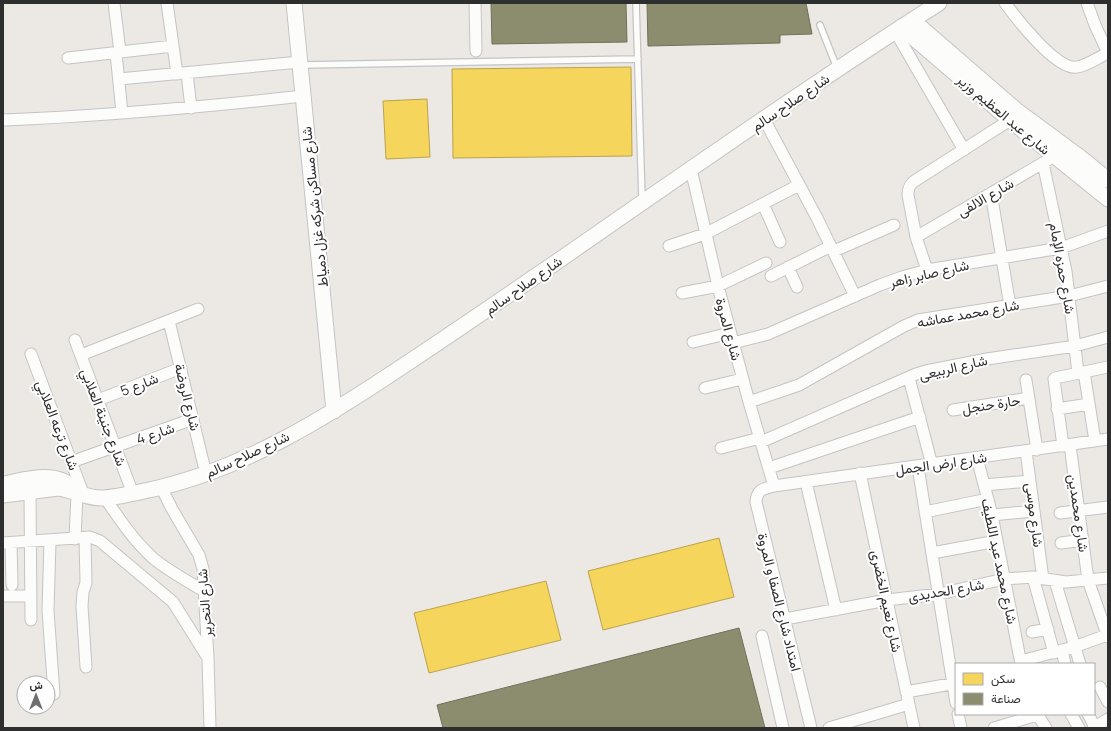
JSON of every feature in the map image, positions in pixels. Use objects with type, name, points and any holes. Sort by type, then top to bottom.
[{"type":"street","points":[[114,3],[122,113]]},
{"type":"street","points":[[167,3],[173,46],[191,108]]},
{"type":"street","name":"شارع مساكن شركه غزل دمياط","points":[[294,3],[334,411]]},
{"type":"street","points":[[475,3],[476,51]]},
{"type":"street","name":"شارع صلاح سالم","points":[[3,495],[58,488],[95,498],[133,494],[161,488],[206,474],[241,460],[334,411],[430,348],[837,69],[939,3]]},
{"type":"street","points":[[1005,3],[1041,45],[1058,61],[1069,67],[1077,67],[1108,53],[1094,25],[1087,3]]},
{"type":"street","points":[[903,26],[964,150]]},
{"type":"street","name":"شارع عبد العظيم وزير","points":[[903,26],[1010,120],[1049,160],[1076,164]]},
{"type":"street","name":"شارع عبد العظيم وزير","points":[[903,26],[1016,110],[1076,164],[1097,178],[1108,200]]},
{"type":"street","points":[[68,58],[173,46]]},
{"type":"street","points":[[119,79],[300,64]]},
{"type":"street","points":[[3,120],[191,108],[303,96]]},
{"type":"street","points":[[764,119],[832,248],[855,296]]},
{"type":"street","points":[[927,270],[916,238],[908,195],[910,185],[1010,120]]},
{"type":"street","name":"شارع الالفى","points":[[916,238],[1049,160]]},
{"type":"street","name":"شارع حمزه الإمام","points":[[1049,160],[1075,346],[1089,404],[1095,441]]},
{"type":"street","name":"شارع المروة","points":[[691,169],[718,286],[748,402],[774,486]]},
{"type":"street","points":[[668,246],[706,234],[799,185]]},
{"type":"street","points":[[991,194],[1010,306]]},
{"type":"street","points":[[763,204],[780,242]]},
{"type":"street","points":[[771,276],[832,248],[894,225]]},
{"type":"street","name":"شارع صابر زاهر","points":[[692,342],[768,334],[902,277],[927,270],[1061,248],[1108,231]]},
{"type":"street","points":[[682,293],[718,286],[766,264]]},
{"type":"street","points":[[788,267],[797,287]]},
{"type":"street","name":"شارع محمد عماشه","points":[[748,402],[799,384],[904,326],[918,320],[1069,296],[1108,286]]},
{"type":"street","points":[[81,355],[198,310]]},
{"type":"street","name":"شارع الروضة","points":[[169,321],[206,474]]},
{"type":"street","name":"شارع الربيعى","points":[[721,448],[761,440],[926,371],[987,359],[1075,346],[1108,337]]},
{"type":"street","name":"شارع جنينة العلابي","points":[[75,340],[133,494]]},
{"type":"street","name":"شارع ترعه العلابي","points":[[31,354],[71,462],[80,495]]},
{"type":"street","name":"شارع 5","points":[[98,400],[181,368]]},
{"type":"street","points":[[1081,373],[1108,368]]},
{"type":"street","name":"شارع محمدين","points":[[1081,373],[1054,379],[1057,409],[1079,510],[1088,580],[1104,613],[1108,636]]},
{"type":"street","points":[[909,378],[932,465]]},
{"type":"street","points":[[705,388],[742,379]]},
{"type":"street","name":"حارة حنجل","points":[[1026,380],[1029,398],[1032,450]]},
{"type":"street","name":"حارة حنجل","points":[[953,410],[1029,398]]},
{"type":"street","points":[[1057,409],[1089,404]]},
{"type":"street","points":[[769,468],[920,417]]},
{"type":"street","name":"شارع 4","points":[[71,462],[193,419]]},
{"type":"street","name":"شارع ارض الجمل","points":[[774,486],[860,473],[918,467],[1108,439]]},
{"type":"street","name":"شارع موسى","points":[[1032,450],[1030,481],[1034,511],[1038,578],[1048,629],[1064,663]]},
{"type":"street","name":"شارع محمد عبد اللطيف","points":[[977,458],[992,515],[1021,662]]},
{"type":"street","points":[[918,467],[955,693]]},
{"type":"street","name":"شارع نعيم الخضرى","points":[[860,473],[914,728]]},
{"type":"street","points":[[3,484],[51,477],[63,480],[80,495],[80,538],[86,583],[83,592],[82,606],[86,667]]},
{"type":"street","points":[[984,485],[1030,481]]},
{"type":"street","points":[[806,482],[836,610]]},
{"type":"street","name":"امتداد شارع الصفا و المروة","points":[[774,486],[764,488],[759,491],[756,496],[756,502],[811,728]]},
{"type":"street","name":"شارع التحرير","points":[[161,488],[199,555],[203,569],[210,728]]},
{"type":"street","points":[[30,492],[31,620]]},
{"type":"street","points":[[105,498],[125,528],[139,545],[155,559],[204,591]]},
{"type":"street","points":[[925,512],[988,499]]},
{"type":"street","points":[[1060,513],[1108,507]]},
{"type":"street","points":[[992,515],[1034,511]]},
{"type":"street","points":[[31,584],[7,585],[7,543],[90,537],[100,541],[172,602],[208,658]]},
{"type":"street","points":[[1061,543],[1083,540]]},
{"type":"street","points":[[50,541],[48,611],[53,675]]},
{"type":"street","points":[[932,553],[997,541]]},
{"type":"street","name":"شارع الحديدى","points":[[785,619],[887,600],[938,594],[1004,579],[1038,578],[1071,582],[1108,578]]},
{"type":"street","points":[[1055,581],[1080,663]]},
{"type":"street","points":[[3,596],[31,596]]},
{"type":"street","points":[[1032,632],[1048,629]]},
{"type":"street","points":[[762,636],[783,728]]},
{"type":"street","points":[[1021,662],[1108,636]]},
{"type":"street","points":[[906,692],[954,683]]},
{"type":"street","points":[[1101,686],[1108,702]]},
{"type":"street","points":[[829,728],[909,704]]},
{"type":"street","points":[[958,715],[961,728]]},
{"type":"street","points":[[994,728],[1036,715]]},
{"type":"street","points":[[1040,715],[1046,728]]},
{"type":"street","points":[[1072,715],[1079,728]]},
{"type":"street","points":[[1088,715],[1094,727],[1108,719]]},
{"type":"lane","points":[[636,3],[642,203]]},
{"type":"lane","points":[[820,25],[837,69]]},
{"type":"lane","points":[[300,64],[638,59]]},
{"type":"building: سكن","points":[[631,67],[632,156],[453,158],[452,69]]},
{"type":"building: سكن","points":[[427,99],[430,157],[386,159],[383,101]]},
{"type":"building: سكن","points":[[719,538],[734,597],[603,630],[588,571]]},
{"type":"building: سكن","points":[[546,581],[561,640],[429,673],[414,613]]},
{"type":"building: صناعة","points":[[491,3],[626,3],[627,42],[492,44]]},
{"type":"building: صناعة","points":[[647,3],[806,3],[812,34],[780,35],[780,43],[648,46]]},
{"type":"building: صناعة","points":[[739,628],[765,728],[443,728],[437,705]]}]
